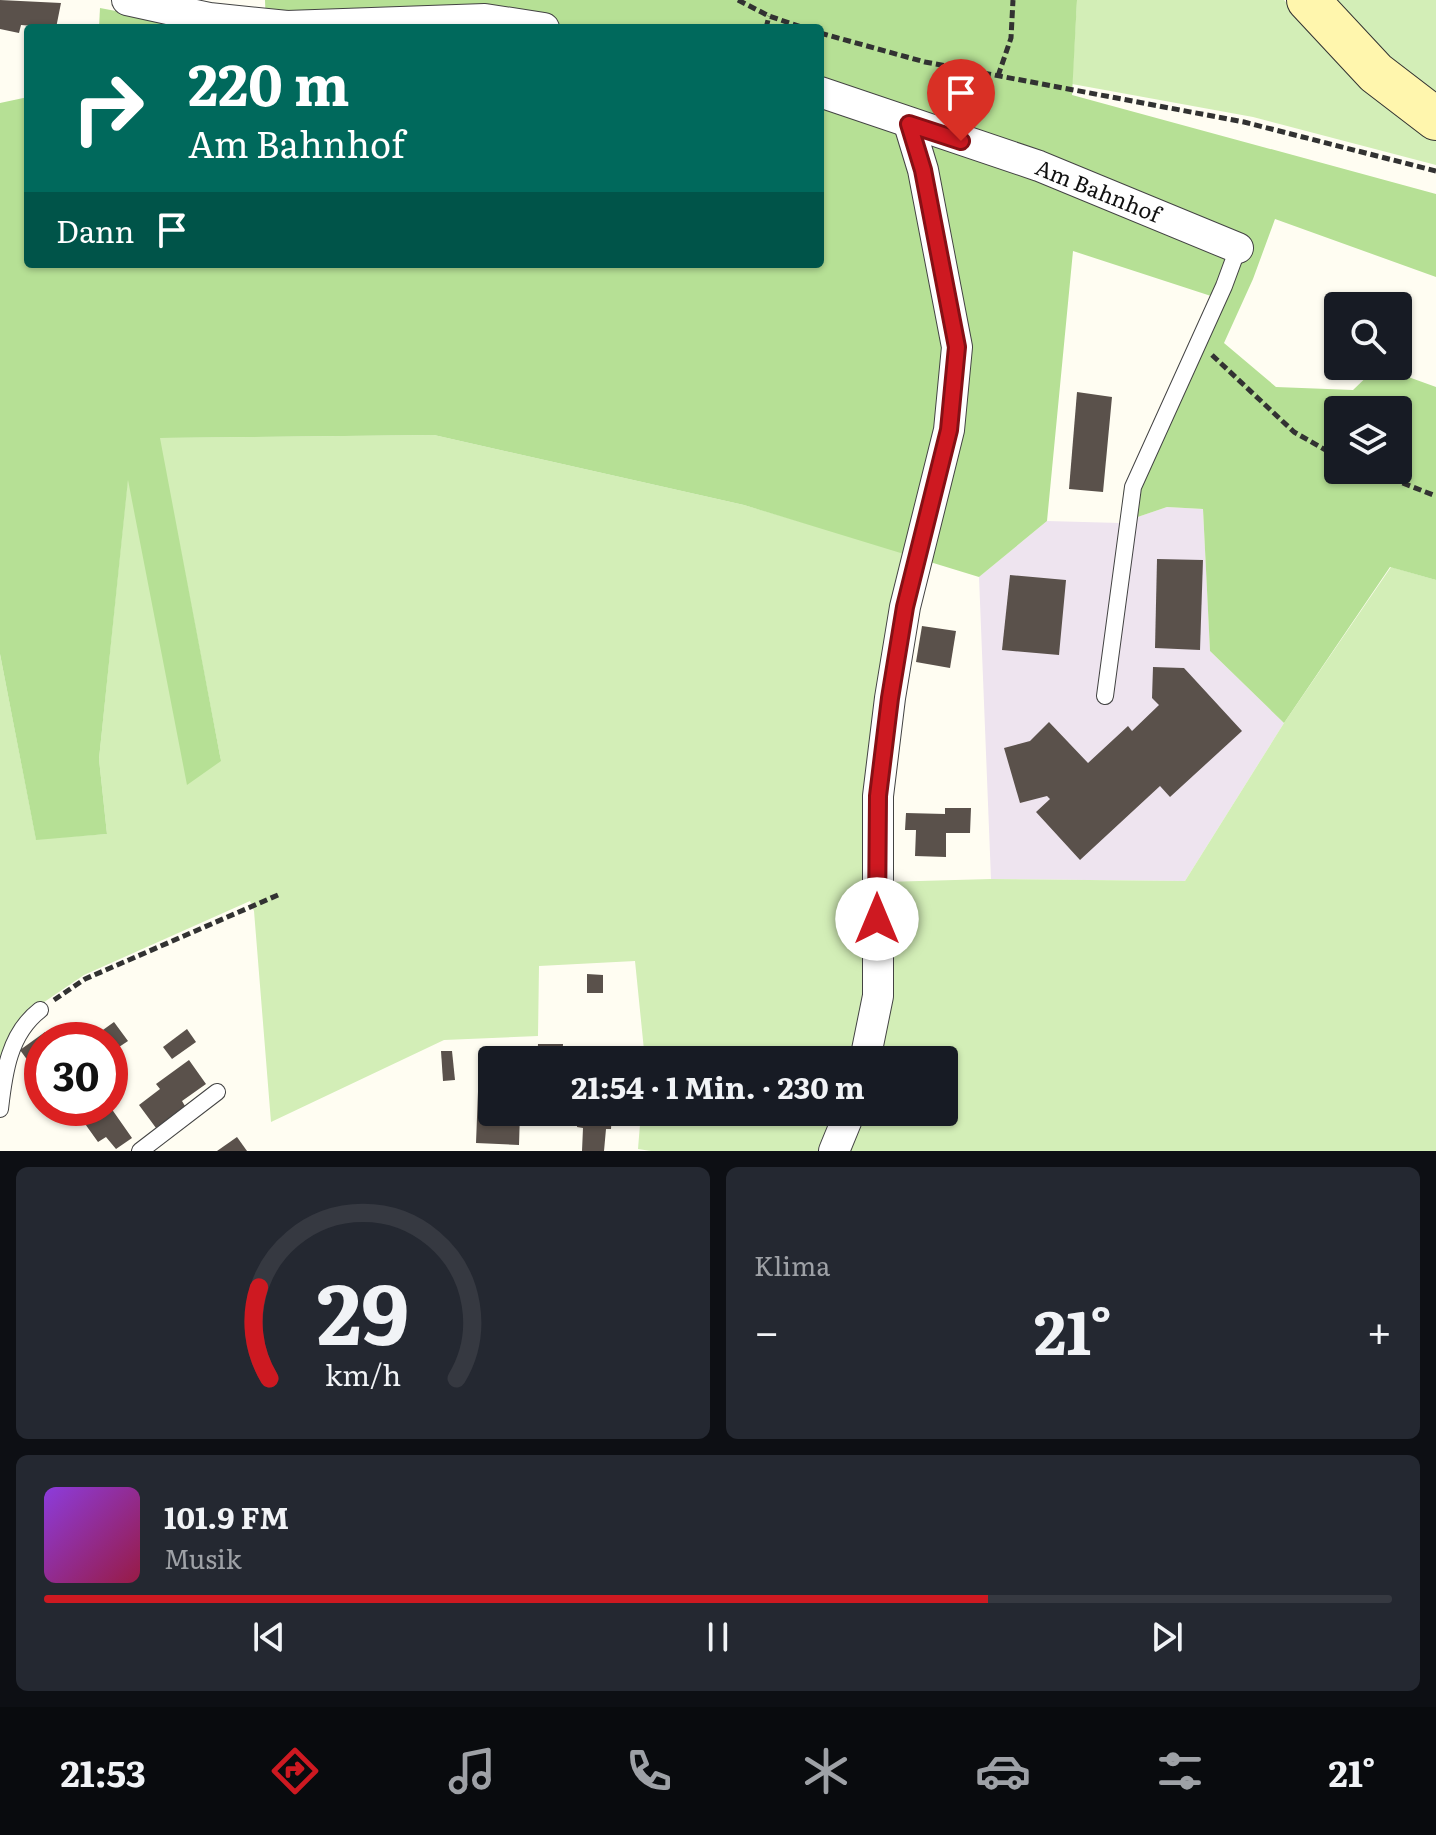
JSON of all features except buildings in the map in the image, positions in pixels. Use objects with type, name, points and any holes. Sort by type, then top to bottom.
[{"type":"main road","points":[[1308,0],[1376,73],[1436,119]]},
{"type":"street","points":[[127,0],[209,18],[268,24]]},
{"type":"street","points":[[344,24],[485,19],[518,24]]},
{"type":"street","name":"Am Bahnhof","points":[[824,93],[1039,166],[1238,248]]},
{"type":"street","points":[[868,1046],[878,996],[878,796],[890,698],[905,607],[949,430],[957,347],[923,170],[909,124]]},
{"type":"street","points":[[834,1151],[844,1126]]},
{"type":"lane","points":[[1105,696],[1133,487],[1238,248]]},
{"type":"lane","points":[[0,1109],[4,1065],[27,1020],[40,1010]]},
{"type":"lane","points":[[140,1151],[217,1092]]},
{"type":"path","points":[[738,0],[792,24]]},
{"type":"path","points":[[998,76],[1011,38],[1013,0]]},
{"type":"path","points":[[767,24],[769,16]]},
{"type":"path","points":[[824,34],[925,62],[1244,122],[1436,171]]},
{"type":"path","points":[[1199,342],[1294,432],[1324,449]]},
{"type":"path","points":[[1405,484],[1436,496]]},
{"type":"path","points":[[40,1010],[85,979],[278,895]]},
{"type":"shaded area","points":[[1167,507],[1203,509],[1210,651],[1284,723],[1185,881],[991,879],[979,577],[1047,521],[1120,523]]},
{"type":"green space","points":[[265,0],[1077,0],[1072,95],[1436,194],[1436,277],[1275,219],[1253,279],[1224,343],[1276,387],[1353,390],[1363,380],[1412,378],[1436,387],[1436,580],[1390,567],[1284,723],[1210,651],[1203,509],[1167,507],[1120,523],[1124,488],[1211,296],[1073,251],[1047,521],[979,577],[744,505],[434,435],[160,438],[221,761],[187,785],[128,480],[99,759],[107,834],[36,840],[0,654],[0,103],[24,98],[24,268],[824,268],[824,24],[266,24]]},
{"type":"green space","points":[[1077,0],[1284,0],[1358,80],[1436,139],[1436,165],[1253,117],[1072,84]]},
{"type":"green space","points":[[1323,0],[1436,0],[1436,108]]},
{"type":"green space","points":[[100,8],[184,24],[99,24]]},
{"type":"green space","points":[[434,435],[744,505],[906,553],[868,999],[858,1046],[644,1046],[635,961],[539,966],[538,1036],[444,1040],[271,1122],[254,911],[250,901],[84,975],[25,1015],[0,1083],[0,654],[36,839],[107,834],[99,759],[128,476],[221,761],[159,438]]},
{"type":"green space","points":[[1391,567],[1436,580],[1436,1151],[843,1151],[853,1126],[958,1126],[958,1046],[873,1046],[884,882],[991,879],[1185,881],[1284,723]]},
{"type":"green space","points":[[640,1126],[836,1126],[826,1151],[638,1149]]},
{"type":"route","points":[[877,919],[878,796],[890,698],[905,607],[949,430],[957,347],[923,170],[909,124],[961,141]]}]
